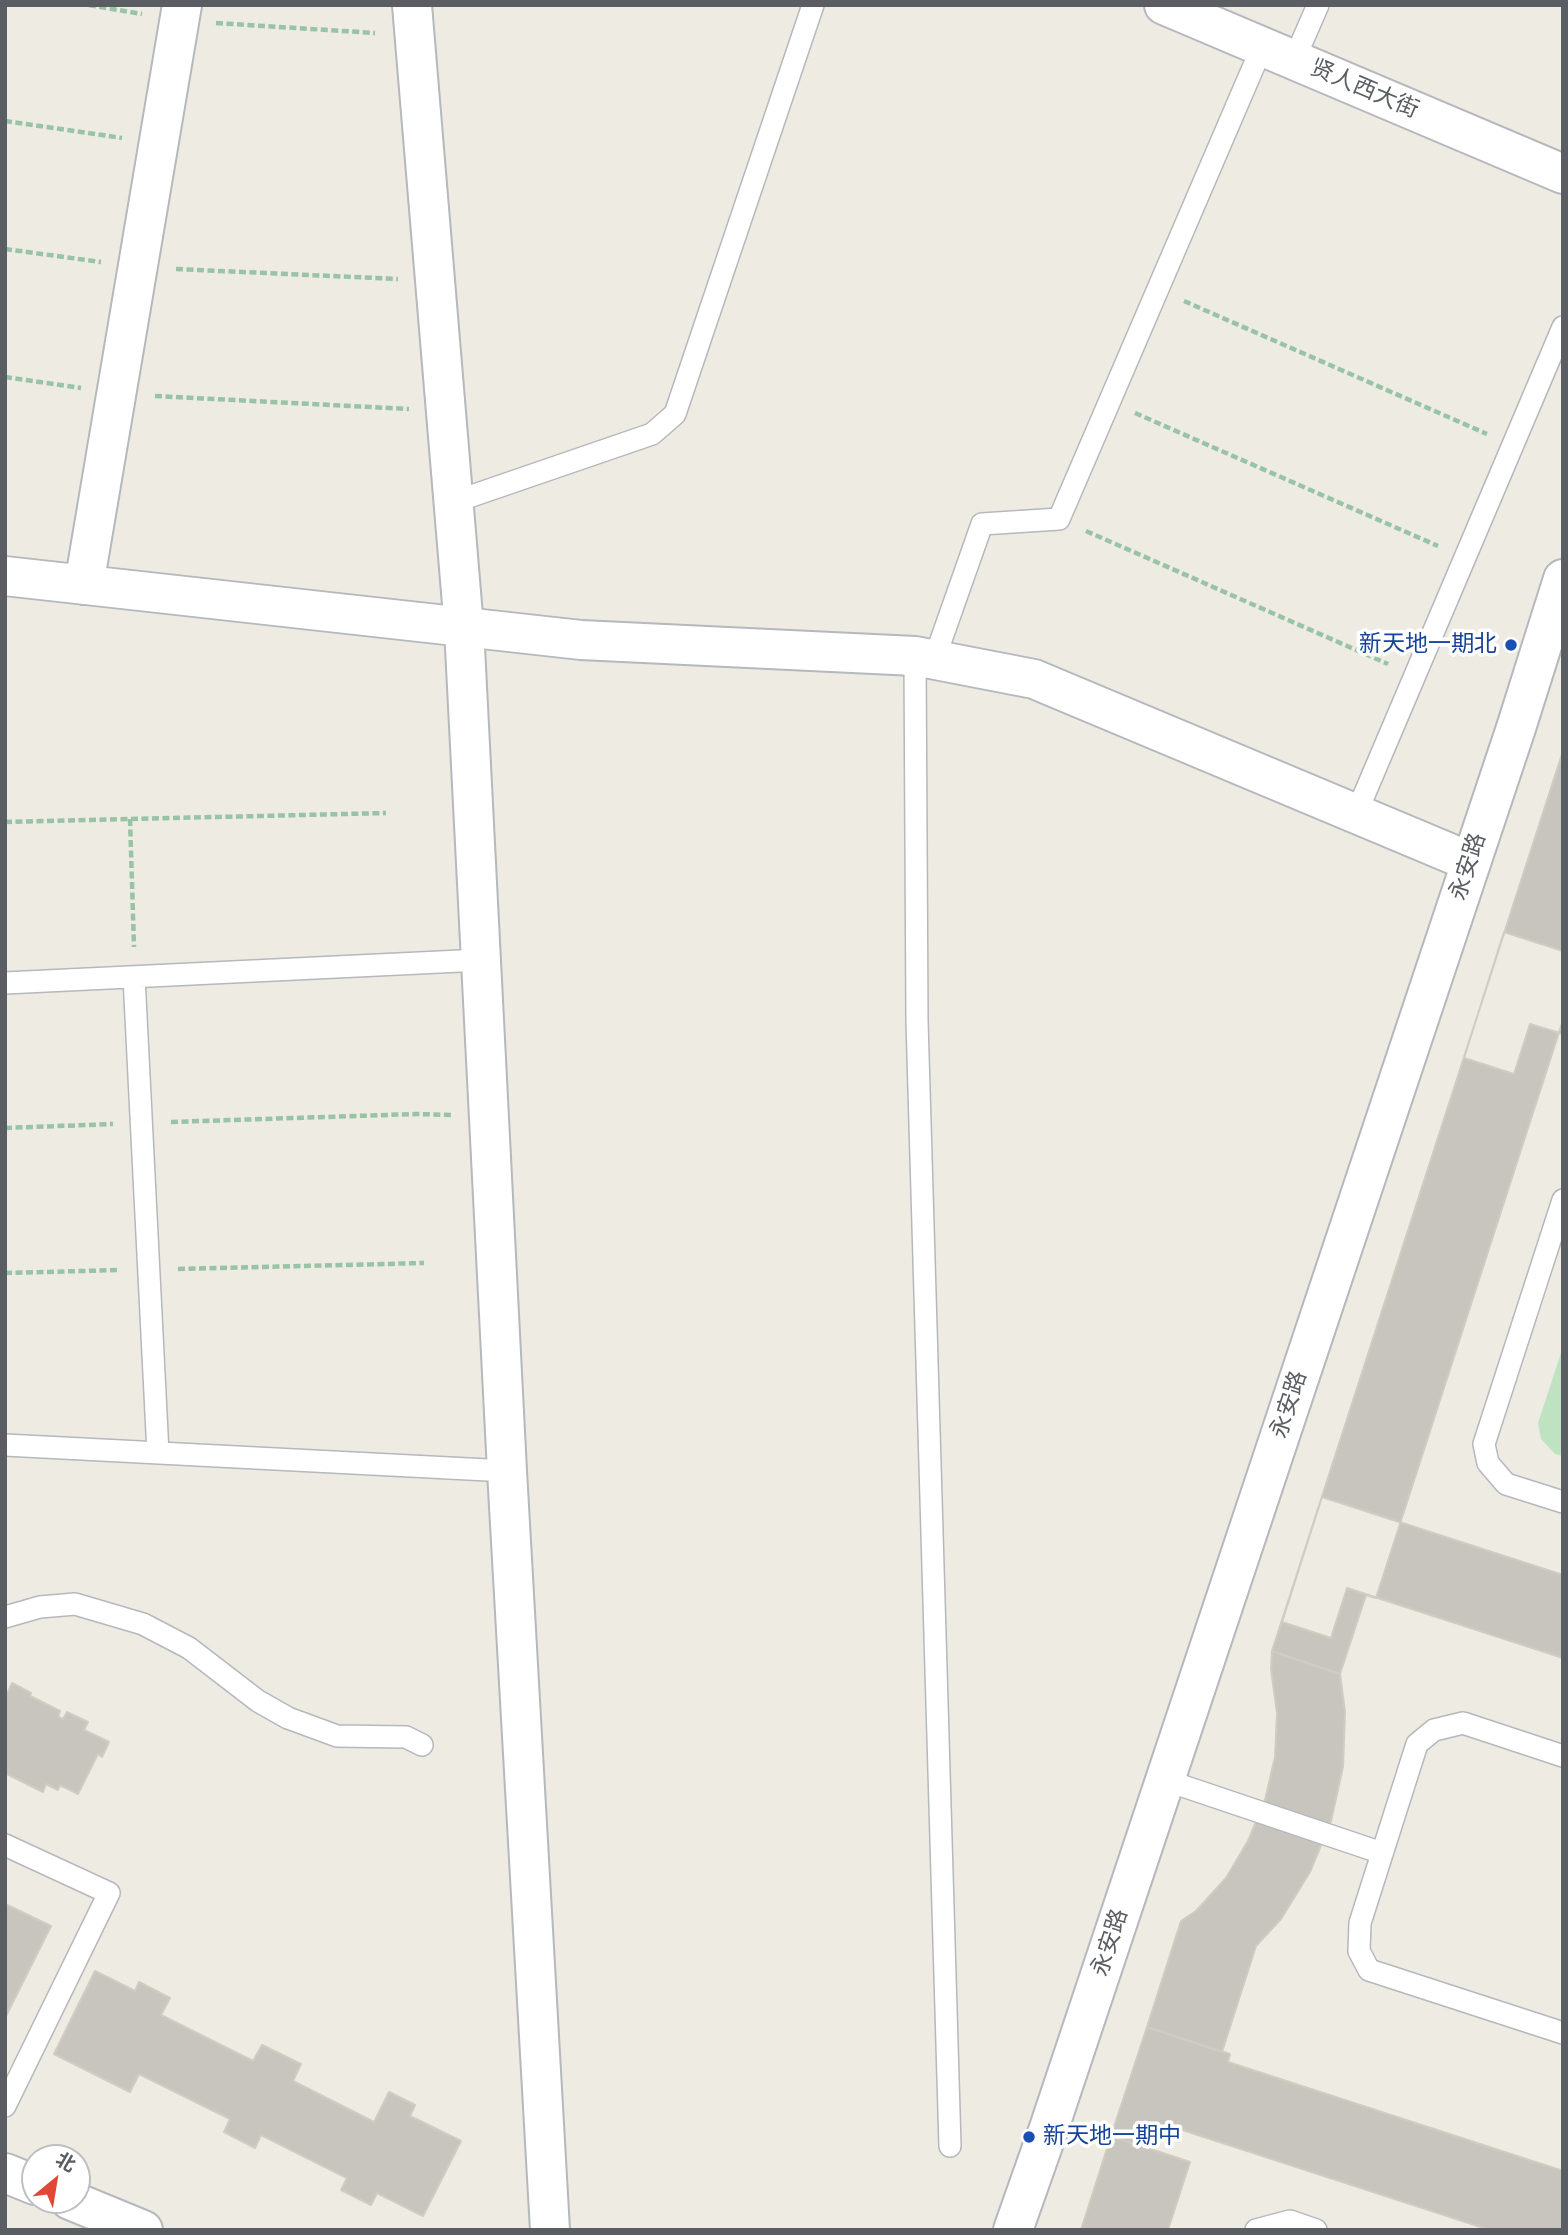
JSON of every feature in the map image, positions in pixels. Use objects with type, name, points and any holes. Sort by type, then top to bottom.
[{"type":"street","name":"贤人西大街","points":[[1164,5],[1563,174]]},
{"type":"street","points":[[84,585],[181,13]]},
{"type":"street","points":[[413,20],[464,628],[506,1471],[550,2230]]},
{"type":"street","points":[[5,576],[581,640],[925,658],[1034,679],[1471,862]]},
{"type":"street","name":"永安路","points":[[1013,2230],[1166,1780],[1563,579]]},
{"type":"street","points":[[91,2209],[143,2230]]},
{"type":"lane","points":[[454,502],[652,434],[675,414],[813,5]]},
{"type":"lane","points":[[950,2146],[917,1021],[925,658],[982,524],[1059,519],[1158,289],[1278,54],[1318,5]]},
{"type":"lane","points":[[1356,814],[1563,327]]},
{"type":"lane","points":[[5,983],[481,960]]},
{"type":"lane","points":[[135,977],[158,1453]]},
{"type":"lane","points":[[1563,1199],[1484,1444],[1488,1463],[1506,1483],[1563,1502]]},
{"type":"lane","points":[[5,1445],[506,1471]]},
{"type":"lane","points":[[5,1617],[40,1607],[75,1604],[143,1624],[189,1648],[258,1702],[288,1718],[337,1736],[406,1737],[422,1745]]},
{"type":"lane","points":[[1563,1756],[1463,1723],[1434,1730],[1417,1744],[1360,1923],[1359,1951],[1369,1970],[1563,2033]]},
{"type":"lane","points":[[1166,1780],[1382,1853]]},
{"type":"lane","points":[[5,1845],[109,1893],[5,2106]]},
{"type":"lane","points":[[1256,2230],[1290,2221],[1316,2230]]},
{"type":"path","points":[[89,5],[181,13],[413,20]]},
{"type":"path","points":[[5,121],[159,144]]},
{"type":"path","points":[[5,248],[138,268],[435,280]]},
{"type":"path","points":[[1158,289],[1512,445]]},
{"type":"path","points":[[5,377],[117,393],[446,411]]},
{"type":"path","points":[[1109,402],[1465,557]]},
{"type":"path","points":[[1059,519],[1414,676]]},
{"type":"path","points":[[5,822],[386,813]]},
{"type":"path","points":[[130,819],[135,977]]},
{"type":"path","points":[[5,1128],[417,1114],[489,1116]]},
{"type":"path","points":[[5,1273],[424,1263]]},
{"type":"green space","points":[[1563,1347],[1563,1456],[1555,1454],[1541,1439],[1538,1423]]},
{"type":"building","points":[[1563,751],[1563,1020],[1376,1598],[1366,1595],[1340,1674],[1272,1651]]},
{"type":"building","points":[[1504,932],[1563,951],[1563,1034],[1530,1024],[1514,1074],[1464,1058]]},
{"type":"building","points":[[1322,1497],[1563,1575],[1563,1658],[1347,1588],[1331,1638],[1282,1622]]},
{"type":"building","points":[[1272,1651],[1340,1674],[1345,1712],[1343,1767],[1331,1821],[1310,1872],[1281,1919],[1256,1946],[1222,2052],[1147,2027],[1181,1921],[1196,1911],[1226,1878],[1248,1841],[1265,1800],[1275,1757],[1277,1713],[1271,1669]]},
{"type":"building","points":[[12,1683],[31,1693],[30,1696],[60,1711],[58,1717],[63,1719],[67,1712],[88,1722],[84,1730],[109,1742],[102,1757],[98,1754],[78,1794],[60,1785],[58,1790],[46,1784],[43,1792],[5,1773],[5,1691],[8,1692]]},
{"type":"building","points":[[5,1904],[51,1926],[5,2018]]},
{"type":"building","points":[[95,1971],[135,1991],[139,1982],[170,1998],[161,2015],[253,2061],[262,2045],[301,2064],[293,2081],[374,2122],[389,2092],[415,2105],[410,2116],[461,2141],[423,2216],[377,2193],[371,2205],[341,2190],[347,2178],[261,2135],[255,2148],[224,2132],[230,2119],[139,2074],[130,2092],[54,2054]]},
{"type":"building","points":[[1147,2027],[1230,2054],[1228,2062],[1563,2171],[1563,2230],[1490,2230],[1167,2125],[1165,2134],[1151,2130],[1146,2148],[1111,2136]]},
{"type":"building","points":[[1111,2136],[1190,2162],[1168,2230],[1081,2230]]},
{"type":"place","name":"新天地一期北","points":[[1511,645]]},
{"type":"place","name":"新天地一期中","points":[[1029,2137]]}]
